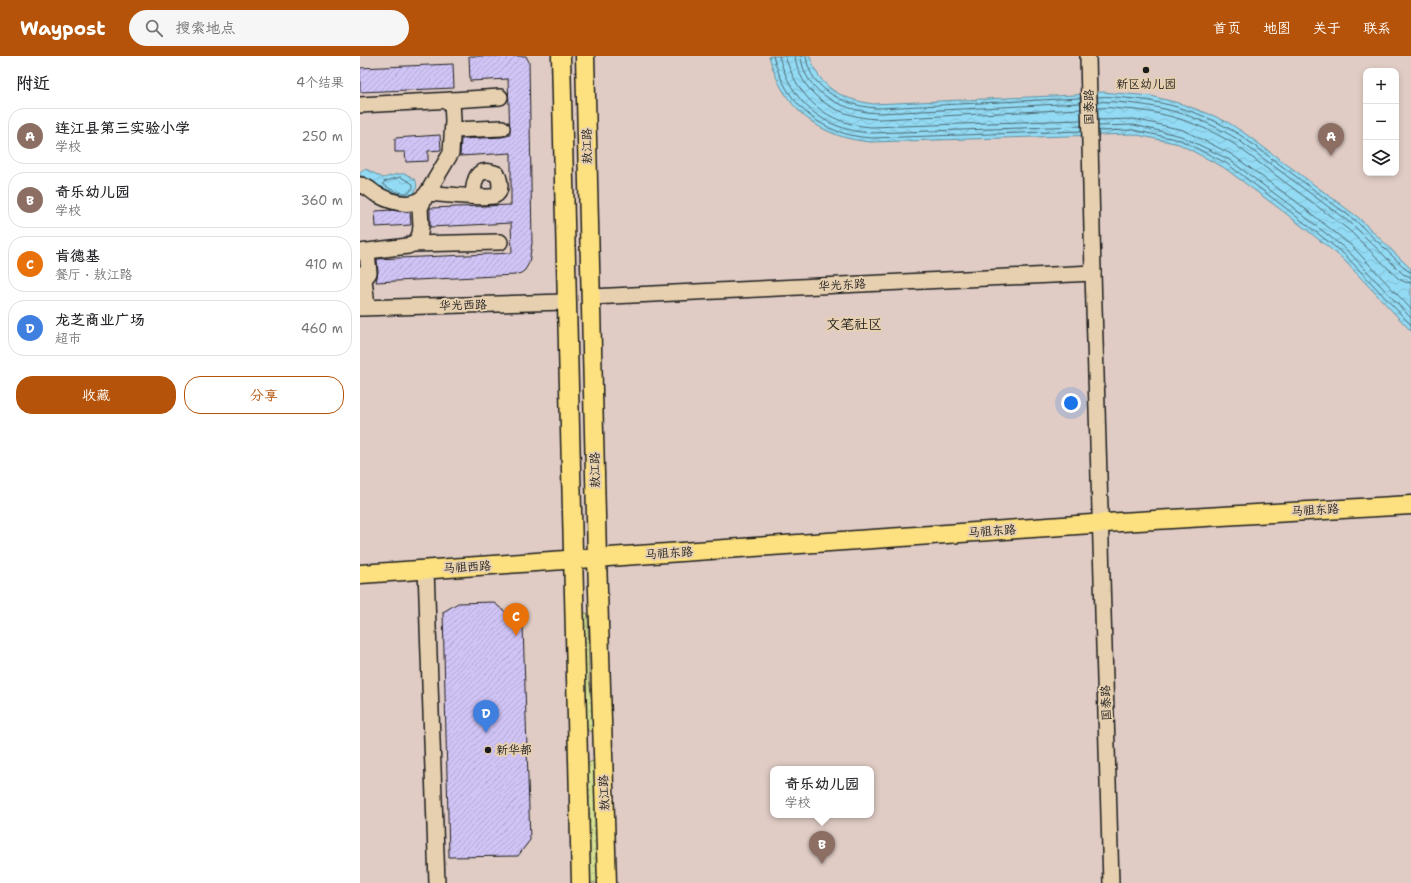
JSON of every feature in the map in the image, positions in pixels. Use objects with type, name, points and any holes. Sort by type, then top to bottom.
[{"type":"main road","points":[[552,56],[558,67],[561,82]]},
{"type":"main road","name":"敖江路","points":[[561,56],[581,883]]},
{"type":"main road","name":"敖江路","points":[[585,56],[597,558],[607,883]]},
{"type":"main road","points":[[586,84],[594,56]]},
{"type":"main road","name":"马祖东路","points":[[573,560],[1100,524],[1411,505]]},
{"type":"main road","name":"马祖西路","points":[[360,574],[573,560]]},
{"type":"street","name":"国泰路","points":[[1088,56],[1092,273],[1111,883]]},
{"type":"street","points":[[410,110],[500,97]]},
{"type":"street","points":[[360,105],[452,104]]},
{"type":"street","points":[[363,307],[362,277],[369,273],[364,252],[408,246],[416,242],[420,234],[420,208],[451,153],[453,130],[452,104]]},
{"type":"street","points":[[453,130],[502,128]]},
{"type":"street","points":[[360,185],[365,186],[392,201],[404,203],[416,202],[427,194],[473,196]]},
{"type":"street","points":[[411,244],[500,242]]},
{"type":"street","name":"华光东路","points":[[591,298],[1092,273]]},
{"type":"street","name":"华光西路","points":[[363,307],[566,302]]},
{"type":"street","points":[[426,569],[437,883]]},
{"type":"green space","points":[[587,613],[588,616],[589,679],[595,727],[590,732],[586,727],[583,615]]},
{"type":"green space","points":[[592,761],[596,763],[600,883],[590,883],[587,766]]},
{"type":"water","points":[[769,56],[810,56],[814,67],[825,84],[841,95],[861,102],[873,104],[1075,95],[1102,92],[1151,96],[1182,104],[1212,115],[1243,132],[1359,218],[1411,269],[1411,331],[1342,258],[1284,212],[1223,167],[1179,144],[1133,134],[871,142],[852,139],[835,134],[819,126],[805,117],[793,105],[775,74]]},
{"type":"water","points":[[364,169],[383,178],[396,174],[408,175],[416,181],[416,190],[409,197],[388,193],[360,175],[360,172]]},
{"type":"building","points":[[469,56],[526,56],[529,62],[532,243],[529,263],[525,270],[515,275],[376,282],[378,272],[377,259],[512,253],[511,223],[430,227],[430,208],[511,205],[511,153],[460,156],[461,139],[502,137],[510,135],[508,79],[470,81]]},
{"type":"building","points":[[453,64],[454,88],[360,92],[360,68]]},
{"type":"building","points":[[440,135],[441,150],[428,151],[428,161],[406,162],[405,152],[395,152],[395,138]]},
{"type":"building","points":[[393,210],[410,212],[411,225],[376,227],[375,211]]},
{"type":"building","points":[[493,602],[523,626],[530,840],[518,856],[449,857],[443,612],[458,603]]},
{"type":"place","name":"新区幼儿园","points":[[1146,70]]},
{"type":"place","name":"连江县第三实验小学","points":[[1331,156]]},
{"type":"place","name":"肯德基","points":[[516,636]]},
{"type":"place","name":"龙芝商业广场","points":[[486,733]]},
{"type":"place","name":"新华都","points":[[488,750]]},
{"type":"place","name":"奇乐幼儿园","points":[[822,864]]},
{"type":"district","name":"文笔社区","points":[[854,324]]}]
